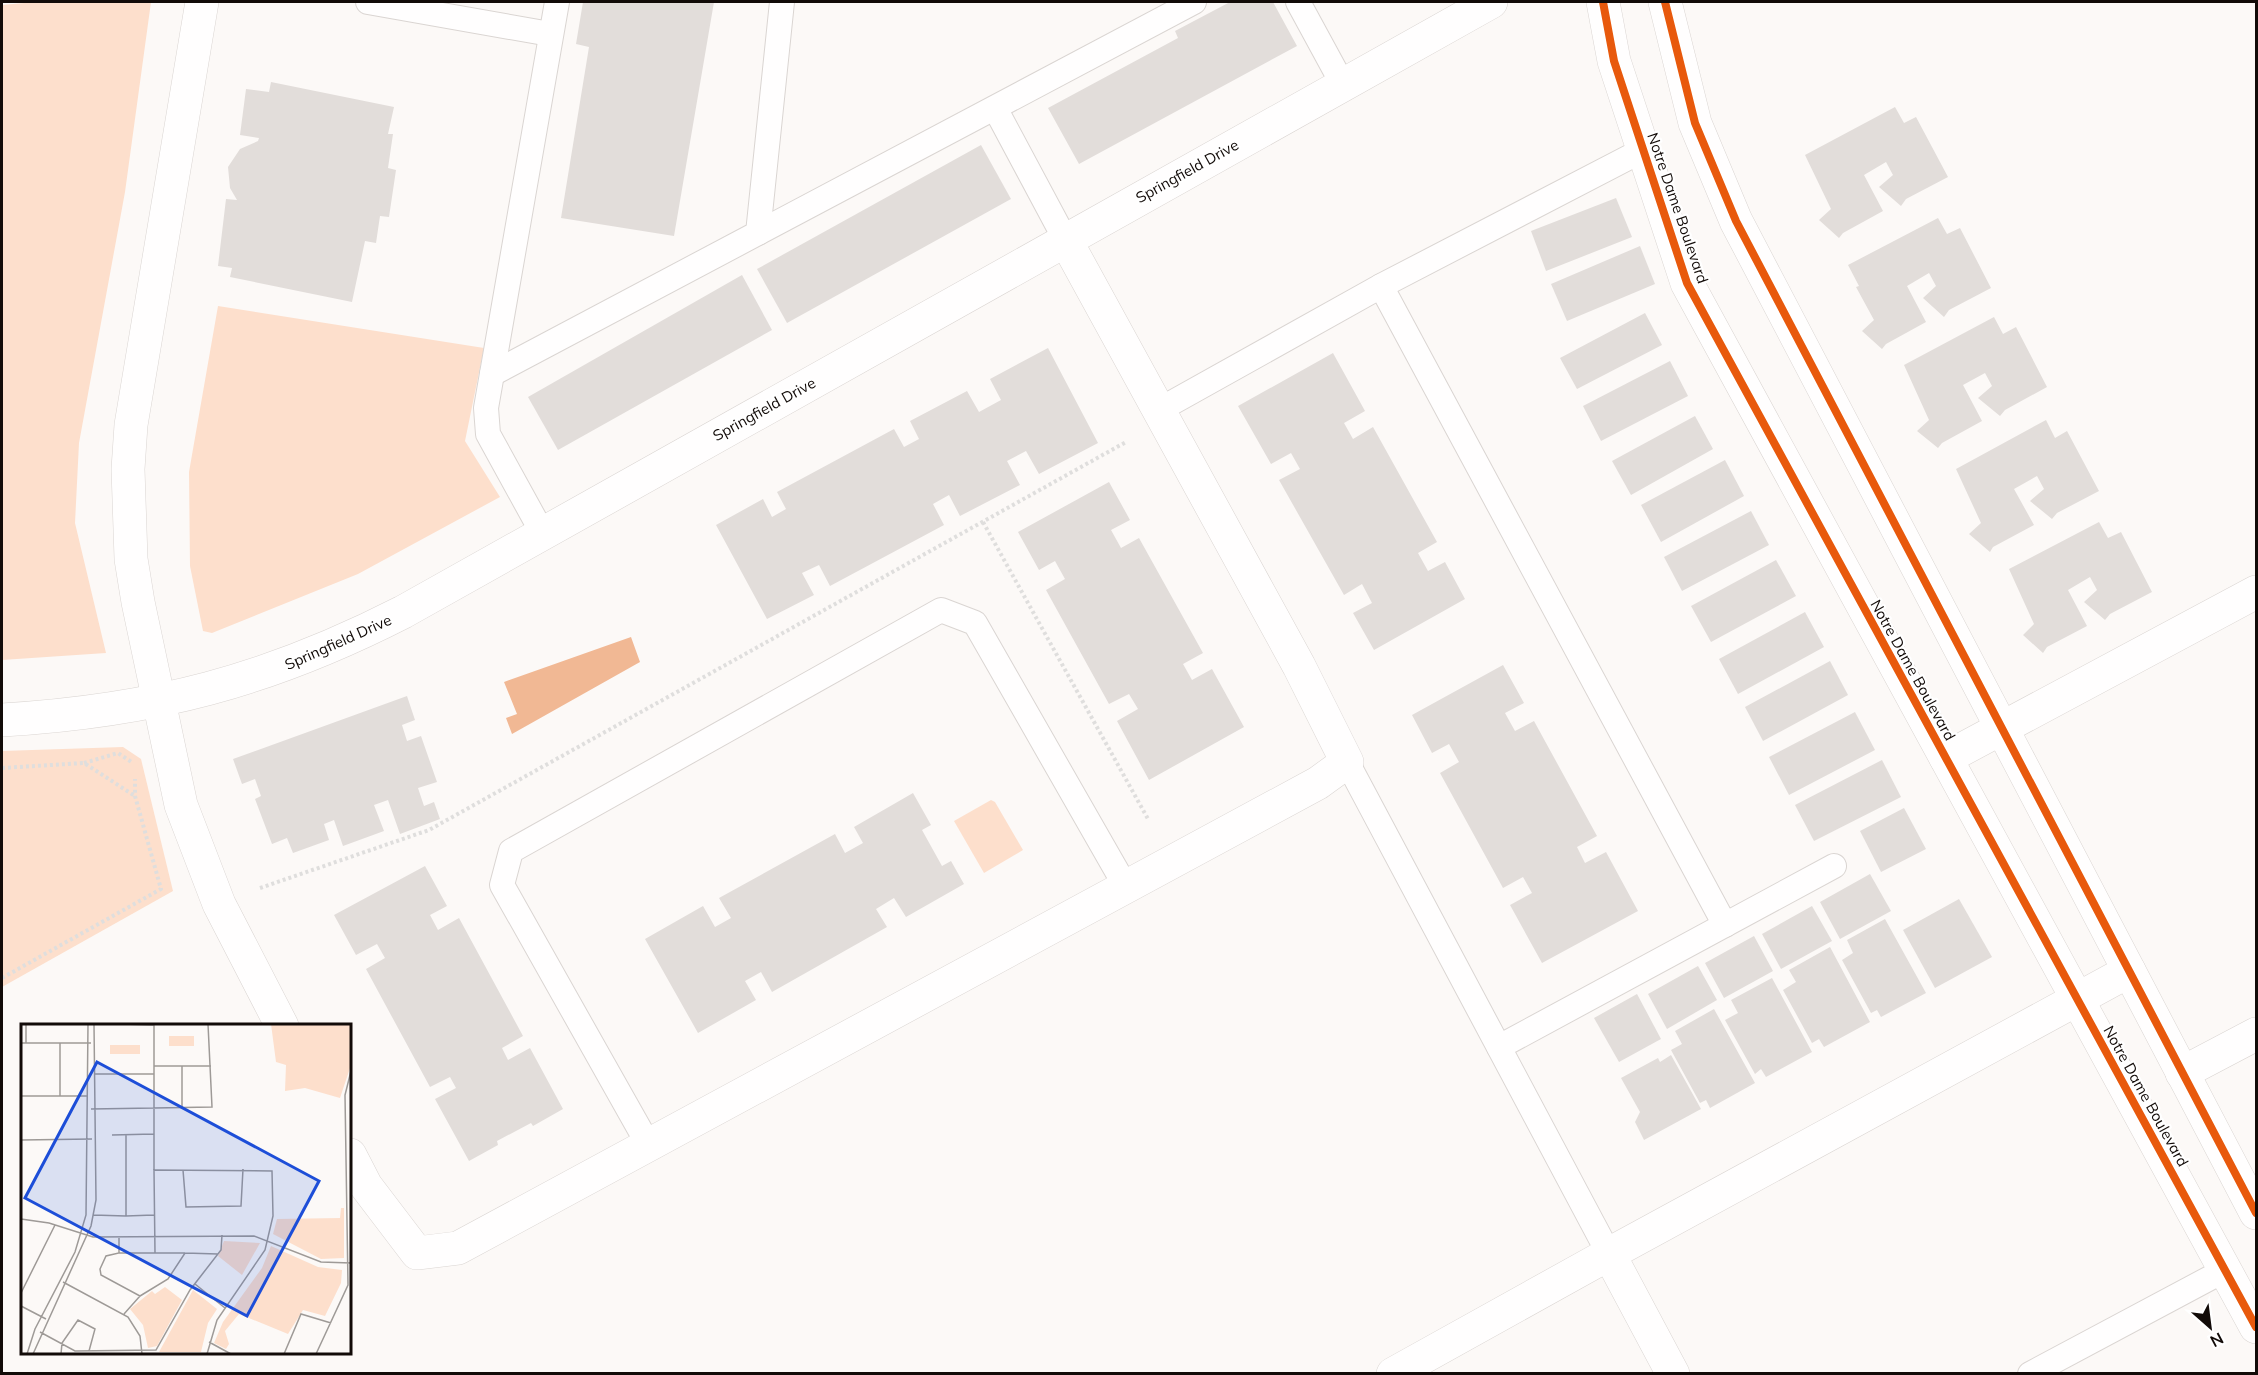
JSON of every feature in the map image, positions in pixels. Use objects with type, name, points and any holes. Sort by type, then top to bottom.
[{"type":"street","points":[[202,2],[131,425],[128,470],[131,558],[158,702],[181,805],[219,904],[281,1024]]},
{"type":"street","name":"Springfield Drive","points":[[2,720],[98,712],[158,702],[225,686],[286,666],[346,641],[543,534],[1342,83],[1491,2]]},
{"type":"street","name":"Notre Dame Boulevard","points":[[1603,2],[1614,61],[1688,283],[2256,1328]]},
{"type":"street","points":[[1665,2],[1695,123],[1736,221],[2256,1214]]},
{"type":"street","points":[[351,1157],[366,1186],[417,1253],[459,1248],[1318,783],[1347,762],[1299,666],[1065,239]]},
{"type":"street","points":[[1946,758],[2256,592]]},
{"type":"street","points":[[1393,1374],[2129,971]]},
{"type":"street","points":[[2182,1073],[2256,1034]]},
{"type":"street","points":[[1610,1254],[1673,1374]]},
{"type":"lane","points":[[368,2],[550,34]]},
{"type":"lane","points":[[543,534],[488,434],[486,408],[528,179],[557,2]]},
{"type":"lane","points":[[758,233],[782,2]]},
{"type":"lane","points":[[492,374],[1194,2]]},
{"type":"lane","points":[[1298,2],[1342,83]]},
{"type":"lane","points":[[995,108],[1065,239]]},
{"type":"lane","points":[[1159,410],[1381,286],[1643,150]]},
{"type":"lane","points":[[1381,286],[1725,925]]},
{"type":"lane","points":[[648,1144],[502,885],[511,851],[941,610],[975,623],[1125,887]]},
{"type":"lane","points":[[1347,762],[1610,1254]]},
{"type":"lane","points":[[1499,1047],[1834,866]]},
{"type":"lane","points":[[2030,1374],[2225,1270]]},
{"type":"path","points":[[260,888],[429,830],[1126,442]]},
{"type":"path","points":[[983,522],[1149,819]]},
{"type":"path","points":[[124,758],[131,748]]},
{"type":"path","points":[[2,768],[84,763],[118,753],[135,765]]},
{"type":"path","points":[[84,763],[135,796]]},
{"type":"path","points":[[2,978],[161,889],[135,796],[135,775]]},
{"type":"shaded area","points":[[35,2],[151,2],[125,192],[79,443],[75,523],[106,653],[2,660],[2,5]]},
{"type":"shaded area","points":[[218,306],[484,348],[465,441],[500,497],[358,574],[212,633],[203,631],[190,566],[189,472]]},
{"type":"shaded area","points":[[631,637],[640,662],[512,734],[506,718],[517,714],[504,682]]},
{"type":"shaded area","points":[[123,747],[141,759],[173,891],[2,987],[2,751]]},
{"type":"shaded area","points":[[991,800],[995,802],[1023,850],[984,873],[954,821]]},
{"type":"building","points":[[583,2],[714,2],[674,236],[561,218],[589,47],[576,44]]},
{"type":"building","points":[[1230,2],[1273,2],[1297,46],[1079,164],[1048,108],[1178,38],[1175,31]]},
{"type":"building","points":[[271,82],[394,107],[388,134],[393,134],[388,168],[396,170],[389,217],[380,216],[376,243],[365,241],[352,302],[230,277],[232,268],[218,266],[226,199],[237,200],[230,188],[228,167],[240,149],[258,141],[259,138],[240,135],[246,89],[269,92]]},
{"type":"building","points":[[1895,107],[1904,123],[1916,117],[1948,177],[1906,199],[1901,206],[1879,187],[1893,175],[1886,162],[1864,175],[1883,211],[1843,233],[1839,238],[1819,220],[1831,209],[1805,155]]},
{"type":"building","points":[[981,145],[1011,199],[787,323],[757,269]]},
{"type":"building","points":[[1616,198],[1632,237],[1546,271],[1531,231]]},
{"type":"building","points":[[1938,218],[1947,234],[1960,228],[1991,288],[1949,310],[1944,317],[1923,298],[1936,286],[1929,273],[1907,286],[1926,322],[1886,344],[1882,349],[1862,331],[1874,320],[1856,287],[1859,286],[1848,265]]},
{"type":"building","points":[[1640,246],[1655,284],[1567,321],[1551,284]]},
{"type":"building","points":[[742,275],[772,330],[558,450],[528,397]]},
{"type":"building","points":[[1645,313],[1662,345],[1577,389],[1560,358]]},
{"type":"building","points":[[1994,317],[2003,334],[2016,327],[2047,387],[2005,410],[2000,416],[1978,398],[1992,386],[1985,373],[1963,385],[1982,421],[1942,443],[1938,448],[1917,431],[1929,420],[1904,365]]},
{"type":"building","points":[[1048,348],[1098,443],[1039,474],[1026,451],[1007,461],[1020,485],[960,516],[949,495],[933,504],[944,525],[830,586],[819,565],[802,573],[814,595],[767,619],[716,525],[763,499],[772,517],[786,509],[777,492],[894,429],[904,447],[919,439],[910,421],[967,391],[979,412],[1001,400],[990,379]]},
{"type":"building","points":[[1333,353],[1365,411],[1344,423],[1353,439],[1373,427],[1437,542],[1418,553],[1428,571],[1445,562],[1465,599],[1374,650],[1353,613],[1372,603],[1362,584],[1344,595],[1279,480],[1300,469],[1291,453],[1271,464],[1238,406]]},
{"type":"building","points":[[1670,361],[1688,396],[1601,441],[1583,406]]},
{"type":"building","points":[[1695,416],[1713,449],[1631,495],[1612,461]]},
{"type":"building","points":[[2046,420],[2055,438],[2067,431],[2099,491],[2057,513],[2052,519],[2030,501],[2044,489],[2037,476],[2014,489],[2034,525],[1993,547],[1990,552],[1969,534],[1981,523],[1956,469]]},
{"type":"building","points":[[1725,460],[1744,496],[1661,542],[1641,505]]},
{"type":"building","points":[[1109,482],[1130,520],[1111,530],[1121,548],[1139,538],[1203,653],[1183,664],[1192,680],[1212,669],[1244,727],[1149,780],[1117,721],[1138,709],[1129,694],[1109,704],[1046,590],[1065,579],[1055,561],[1039,570],[1018,532]]},
{"type":"building","points":[[1751,511],[1769,545],[1682,591],[1664,557]]},
{"type":"building","points":[[2099,522],[2108,538],[2121,532],[2152,592],[2110,614],[2105,620],[2084,602],[2097,590],[2090,577],[2068,590],[2087,626],[2047,647],[2043,653],[2023,635],[2034,624],[2009,569]]},
{"type":"building","points":[[1776,560],[1796,596],[1711,642],[1691,606]]},
{"type":"building","points":[[1805,612],[1824,647],[1738,694],[1719,659]]},
{"type":"building","points":[[1830,661],[1848,695],[1763,741],[1745,707]]},
{"type":"building","points":[[1503,665],[1524,703],[1505,713],[1515,731],[1534,721],[1597,836],[1577,847],[1585,863],[1606,852],[1638,911],[1542,963],[1510,905],[1532,893],[1523,877],[1503,888],[1440,773],[1459,762],[1449,744],[1432,753],[1412,715]]},
{"type":"building","points":[[407,696],[415,720],[402,725],[407,741],[421,736],[437,782],[418,788],[424,806],[434,802],[440,819],[400,834],[388,800],[374,805],[384,831],[343,846],[334,820],[324,824],[329,840],[293,853],[287,838],[272,844],[255,799],[261,796],[255,779],[242,784],[233,759]]},
{"type":"building","points":[[1855,712],[1875,750],[1789,795],[1769,757]]},
{"type":"building","points":[[1882,760],[1901,797],[1814,841],[1795,805]]},
{"type":"building","points":[[913,793],[931,825],[922,830],[942,866],[951,861],[964,884],[906,917],[894,898],[876,909],[887,927],[772,992],[761,972],[745,981],[756,1000],[698,1033],[645,939],[703,906],[715,927],[731,918],[719,898],[835,834],[845,853],[863,843],[854,827]]},
{"type":"building","points":[[1904,808],[1926,849],[1881,872],[1860,831]]},
{"type":"building","points":[[425,866],[447,906],[430,915],[438,930],[459,918],[523,1036],[502,1048],[508,1060],[530,1048],[563,1109],[533,1126],[531,1123],[497,1141],[498,1145],[469,1161],[435,1099],[456,1088],[450,1077],[430,1087],[366,969],[385,958],[377,944],[356,955],[334,915]]},
{"type":"building","points":[[1870,874],[1891,911],[1840,939],[1820,902]]},
{"type":"building","points":[[1959,899],[1992,957],[1935,988],[1903,930]]},
{"type":"building","points":[[1812,906],[1832,941],[1781,969],[1762,934]]},
{"type":"building","points":[[1885,919],[1926,993],[1881,1017],[1877,1010],[1871,1013],[1842,960],[1853,953],[1847,940]]},
{"type":"building","points":[[1754,936],[1773,971],[1724,998],[1705,963]]},
{"type":"building","points":[[1830,947],[1870,1022],[1824,1047],[1819,1039],[1812,1043],[1783,990],[1796,982],[1789,970]]},
{"type":"building","points":[[1698,966],[1717,1000],[1667,1029],[1648,994]]},
{"type":"building","points":[[1772,978],[1812,1052],[1766,1077],[1761,1069],[1755,1074],[1725,1020],[1738,1013],[1731,1000]]},
{"type":"building","points":[[1637,994],[1661,1039],[1619,1062],[1594,1018]]},
{"type":"building","points":[[1714,1009],[1755,1083],[1710,1108],[1706,1100],[1700,1103],[1671,1050],[1682,1044],[1675,1031]]},
{"type":"building","points":[[1671,1055],[1701,1109],[1644,1140],[1635,1122],[1640,1112],[1621,1078],[1658,1058],[1660,1062]]},
{"type":"cycle path","points":[[1603,2],[1614,61],[1687,283],[2256,1327]]},
{"type":"cycle path","points":[[1665,2],[1695,123],[1736,221],[2256,1213]]}]
